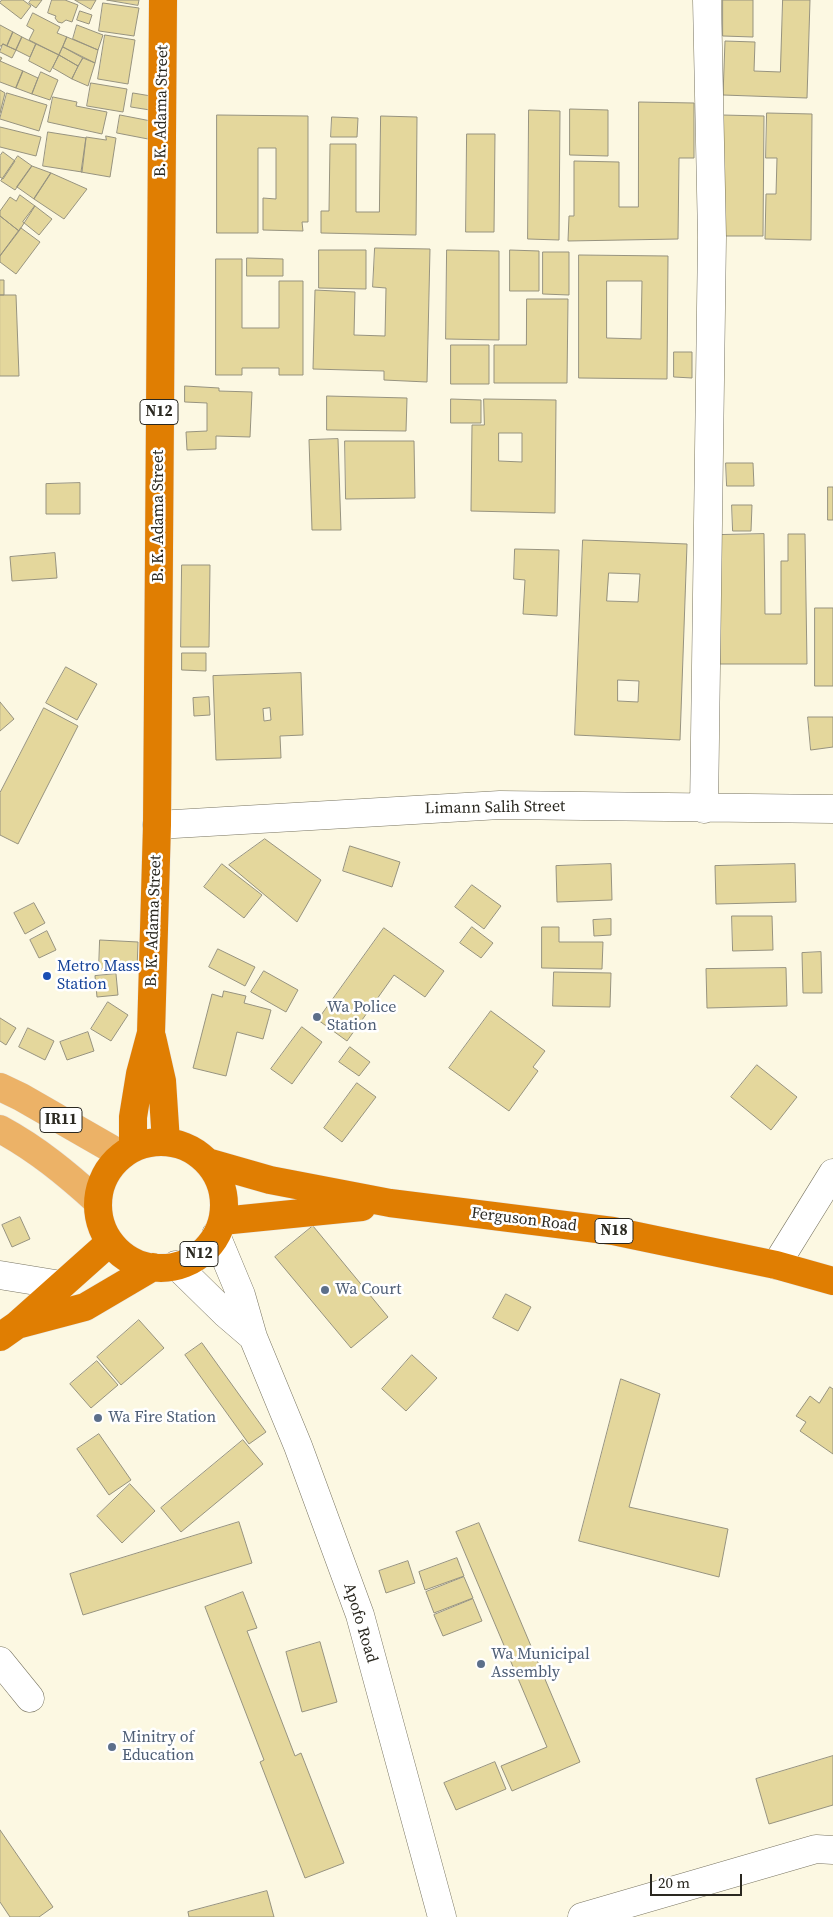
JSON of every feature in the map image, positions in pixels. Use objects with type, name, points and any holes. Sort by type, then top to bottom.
[{"type":"highway","name":"B. K. Adama Street","points":[[128,1151],[140,1074],[151,1033],[157,825],[162,0]]},
{"type":"highway","name":"B. K. Adama Street","points":[[151,1033],[162,1081],[166,1142]]},
{"type":"highway","name":"N12","points":[[8,1331],[85,1307],[165,1266],[200,1254],[219,1228],[224,1205],[222,1190],[216,1175],[207,1162],[195,1152],[181,1145],[166,1142],[149,1142],[128,1151]]},
{"type":"highway","points":[[128,1151],[110,1168],[101,1184],[98,1202],[100,1223],[110,1242],[122,1254],[137,1263],[165,1266]]},
{"type":"highway","name":"Ferguson Road","points":[[207,1162],[270,1180],[390,1203],[614,1231],[776,1265],[833,1281]]},
{"type":"highway","name":"Ferguson Road","points":[[219,1228],[390,1203]]},
{"type":"highway","name":"N12","points":[[8,1331],[110,1242]]},
{"type":"main road","name":"IR11","points":[[0,1087],[128,1151]]},
{"type":"main road","name":"IR11","points":[[0,1129],[26,1143],[98,1202]]},
{"type":"street","points":[[704,809],[712,237],[708,0]]},
{"type":"street","name":"Limann Salih Street","points":[[157,825],[500,805],[704,809],[833,809]]},
{"type":"street","points":[[776,1265],[833,1173]]},
{"type":"street","name":"Apofo Road","points":[[219,1228],[253,1337],[298,1446],[360,1615],[442,1917]]},
{"type":"street","name":"Apofo Road","points":[[165,1266],[225,1312],[253,1337]]},
{"type":"street","points":[[0,1275],[61,1285]]},
{"type":"street","points":[[0,1661],[30,1698]]},
{"type":"street","points":[[582,1917],[816,1849],[833,1850]]},
{"type":"building","points":[[2,0],[23,0],[31,6],[21,19],[0,3]]},
{"type":"building","points":[[31,0],[42,0],[36,8],[29,3]]},
{"type":"building","points":[[52,0],[65,0],[78,5],[72,22],[66,20],[62,23],[58,22],[55,18],[56,16],[48,13]]},
{"type":"building","points":[[75,0],[96,0],[91,9]]},
{"type":"building","points":[[107,0],[139,0],[138,5]]},
{"type":"building","points":[[723,0],[753,0],[753,37],[723,36]]},
{"type":"building","points":[[783,0],[810,0],[807,98],[723,95],[725,41],[755,42],[754,71],[780,72]]},
{"type":"building","points":[[103,3],[139,8],[134,36],[99,31]]},
{"type":"building","points":[[80,11],[92,15],[89,24],[77,20]]},
{"type":"building","points":[[33,13],[60,27],[57,33],[67,37],[59,55],[29,40],[34,30],[27,26]]},
{"type":"building","points":[[0,25],[13,32],[7,46],[3,44],[0,46]]},
{"type":"building","points":[[77,25],[103,35],[98,50],[73,39]]},
{"type":"building","points":[[13,32],[22,37],[16,50],[7,46]]},
{"type":"building","points":[[105,35],[135,40],[128,84],[98,79]]},
{"type":"building","points":[[22,37],[36,44],[30,57],[16,50]]},
{"type":"building","points":[[67,37],[98,50],[95,63],[63,47]]},
{"type":"building","points":[[3,44],[16,50],[12,58],[0,52]]},
{"type":"building","points":[[36,44],[59,55],[50,72],[29,61]]},
{"type":"building","points":[[63,47],[83,58],[78,66],[59,55]]},
{"type":"building","points":[[59,55],[78,66],[72,79],[53,68]]},
{"type":"building","points":[[83,58],[95,63],[88,86],[72,79]]},
{"type":"building","points":[[0,61],[23,71],[16,88],[0,82]]},
{"type":"building","points":[[23,71],[38,78],[32,94],[16,88]]},
{"type":"building","points":[[41,72],[58,80],[50,100],[32,94]]},
{"type":"building","points":[[91,83],[127,89],[123,112],[87,106]]},
{"type":"building","points":[[0,90],[5,93],[0,113]]},
{"type":"building","points":[[7,93],[47,105],[39,131],[0,119]]},
{"type":"building","points":[[133,93],[151,96],[150,110],[131,107]]},
{"type":"building","points":[[53,97],[77,102],[76,106],[107,112],[102,134],[48,122]]},
{"type":"building","points":[[639,102],[694,103],[694,158],[679,158],[678,239],[568,241],[569,216],[574,216],[574,161],[619,162],[619,207],[638,207]]},
{"type":"building","points":[[570,109],[608,110],[608,156],[570,155]]},
{"type":"building","points":[[529,110],[560,111],[559,240],[528,239]]},
{"type":"building","points":[[767,113],[812,114],[811,240],[765,239],[766,194],[776,194],[777,158],[766,158]]},
{"type":"building","points":[[120,115],[151,121],[148,139],[117,133]]},
{"type":"building","points":[[217,115],[308,116],[308,222],[302,222],[303,231],[263,230],[263,198],[276,199],[276,148],[258,148],[258,233],[217,233]]},
{"type":"building","points":[[722,115],[764,116],[763,236],[722,236]]},
{"type":"building","points":[[381,116],[417,117],[416,235],[321,233],[321,211],[329,211],[330,144],[356,144],[356,212],[379,212]]},
{"type":"building","points":[[332,117],[358,118],[357,137],[331,137]]},
{"type":"building","points":[[0,127],[41,137],[36,156],[0,147]]},
{"type":"building","points":[[48,132],[86,138],[82,172],[43,166]]},
{"type":"building","points":[[467,134],[495,134],[494,232],[466,232]]},
{"type":"building","points":[[106,136],[116,138],[110,177],[81,172],[86,137],[106,140]]},
{"type":"building","points":[[3,152],[15,161],[3,179],[0,177],[0,156]]},
{"type":"building","points":[[18,156],[32,166],[15,190],[1,181]]},
{"type":"building","points":[[32,166],[51,173],[34,199],[17,187]]},
{"type":"building","points":[[51,173],[87,189],[64,219],[34,199]]},
{"type":"building","points":[[20,195],[35,206],[19,231],[0,216],[0,211],[10,197],[16,201]]},
{"type":"building","points":[[35,206],[52,219],[39,235],[23,222]]},
{"type":"building","points":[[0,216],[19,231],[0,256]]},
{"type":"building","points":[[21,228],[40,242],[16,274],[0,262],[0,256]]},
{"type":"building","points":[[375,248],[430,249],[427,382],[384,380],[384,371],[313,369],[315,290],[355,292],[354,335],[385,336],[386,288],[373,287]]},
{"type":"building","points":[[319,250],[366,250],[366,289],[319,288]]},
{"type":"building","points":[[447,250],[499,251],[499,340],[446,339]]},
{"type":"building","points":[[510,250],[539,251],[539,291],[510,291]]},
{"type":"building","points":[[543,252],[569,252],[569,295],[543,294]]},
{"type":"building","points":[[579,255],[668,256],[667,379],[579,378]],"holes":[[[607,281],[642,281],[641,339],[607,338]]]},
{"type":"building","points":[[247,258],[283,259],[283,276],[247,276]]},
{"type":"building","points":[[216,259],[242,259],[242,328],[279,328],[279,281],[303,281],[303,375],[279,375],[279,368],[242,368],[242,375],[216,375]]},
{"type":"building","points":[[0,280],[4,280],[4,295],[0,295]]},
{"type":"building","points":[[0,295],[16,295],[19,376],[0,376]]},
{"type":"building","points":[[527,299],[568,299],[567,383],[494,383],[494,345],[526,345]]},
{"type":"building","points":[[451,345],[489,345],[489,384],[451,384]]},
{"type":"building","points":[[674,352],[692,352],[692,378],[674,377]]},
{"type":"building","points":[[185,386],[219,388],[219,391],[252,392],[250,437],[216,436],[216,449],[187,450],[186,432],[207,431],[207,403],[185,402]]},
{"type":"building","points":[[327,396],[407,398],[406,431],[327,430]]},
{"type":"building","points":[[451,399],[481,400],[481,423],[451,423]]},
{"type":"building","points":[[484,399],[556,400],[555,513],[471,511],[472,425],[484,425]],"holes":[[[499,433],[522,433],[522,462],[499,461]]]},
{"type":"building","points":[[338,439],[341,530],[312,530],[309,440]]},
{"type":"building","points":[[345,441],[414,441],[415,498],[346,499]]},
{"type":"building","points":[[726,463],[753,463],[754,486],[727,486]]},
{"type":"building","points":[[80,483],[80,514],[46,514],[46,484]]},
{"type":"building","points":[[828,487],[833,487],[833,520],[828,520]]},
{"type":"building","points":[[732,505],[752,505],[751,531],[733,531]]},
{"type":"building","points":[[764,534],[765,614],[781,614],[781,561],[788,561],[788,534],[805,534],[807,664],[720,664],[719,535]]},
{"type":"building","points":[[583,540],[687,544],[680,740],[575,735]],"holes":[[[609,573],[640,574],[638,602],[607,601]],[[618,680],[639,681],[638,702],[618,701]]]},
{"type":"building","points":[[515,549],[559,550],[557,616],[523,614],[525,580],[514,579]]},
{"type":"building","points":[[55,553],[57,578],[12,581],[10,557]]},
{"type":"building","points":[[182,565],[210,565],[209,647],[181,647]]},
{"type":"building","points":[[815,608],[833,608],[833,686],[815,686]]},
{"type":"building","points":[[182,653],[206,653],[206,671],[182,670]]},
{"type":"building","points":[[66,667],[97,684],[77,720],[46,703]]},
{"type":"building","points":[[301,673],[303,735],[280,736],[281,758],[216,760],[213,676]],"holes":[[[270,708],[271,720],[264,721],[263,709]]]},
{"type":"building","points":[[209,697],[210,715],[194,716],[193,698]]},
{"type":"building","points":[[0,702],[14,719],[0,731]]},
{"type":"building","points":[[44,708],[78,726],[18,844],[0,835],[0,793]]},
{"type":"building","points":[[808,717],[833,717],[833,747],[811,750]]},
{"type":"building","points":[[265,839],[321,880],[297,922],[229,865]]},
{"type":"building","points":[[350,846],[400,862],[392,887],[343,871]]},
{"type":"building","points":[[222,864],[262,895],[244,918],[204,887]]},
{"type":"building","points":[[611,864],[612,900],[557,902],[556,866]]},
{"type":"building","points":[[795,864],[796,902],[716,904],[715,866]]},
{"type":"building","points":[[472,885],[501,906],[484,929],[455,907]]},
{"type":"building","points":[[34,903],[45,923],[25,934],[14,913]]},
{"type":"building","points":[[732,916],[772,916],[773,950],[733,951]]},
{"type":"building","points":[[611,919],[611,935],[594,936],[593,920]]},
{"type":"building","points":[[472,927],[493,943],[481,958],[460,943]]},
{"type":"building","points":[[542,927],[559,927],[559,942],[603,942],[602,969],[542,968]]},
{"type":"building","points":[[384,928],[444,971],[425,997],[394,975],[347,1041],[318,1020]]},
{"type":"building","points":[[47,931],[56,950],[39,958],[30,940]]},
{"type":"building","points":[[100,940],[138,942],[137,970],[99,969]]},
{"type":"building","points":[[218,949],[255,967],[245,986],[209,967]]},
{"type":"building","points":[[821,952],[822,993],[803,993],[802,953]]},
{"type":"building","points":[[786,968],[787,1006],[707,1008],[706,969]]},
{"type":"building","points":[[264,971],[298,990],[286,1012],[251,992]]},
{"type":"building","points":[[554,972],[611,973],[610,1007],[553,1006]]},
{"type":"building","points":[[116,974],[118,995],[97,997],[95,976]]},
{"type":"building","points":[[224,991],[246,996],[244,1003],[271,1010],[263,1039],[237,1032],[226,1076],[193,1068],[212,994],[222,997]]},
{"type":"building","points":[[108,1002],[128,1015],[111,1041],[91,1029]]},
{"type":"building","points":[[491,1011],[545,1051],[533,1067],[538,1071],[509,1111],[449,1068]]},
{"type":"building","points":[[0,1018],[16,1028],[6,1045],[0,1041]]},
{"type":"building","points":[[302,1027],[322,1042],[292,1084],[271,1069]]},
{"type":"building","points":[[28,1028],[54,1041],[45,1060],[19,1047]]},
{"type":"building","points":[[88,1032],[94,1051],[67,1060],[60,1042]]},
{"type":"building","points":[[350,1047],[370,1062],[359,1076],[339,1062]]},
{"type":"building","points":[[757,1065],[797,1097],[771,1130],[731,1097]]},
{"type":"building","points":[[357,1083],[376,1097],[342,1142],[324,1128]]},
{"type":"building","points":[[20,1217],[30,1239],[12,1247],[2,1225]]},
{"type":"building","points":[[313,1226],[388,1317],[351,1348],[275,1257]]},
{"type":"building","points":[[506,1294],[531,1307],[518,1331],[493,1318]]},
{"type":"building","points":[[139,1320],[164,1348],[121,1385],[97,1357]]},
{"type":"building","points":[[202,1343],[266,1432],[249,1444],[185,1355]]},
{"type":"building","points":[[412,1355],[437,1378],[406,1411],[382,1389]]},
{"type":"building","points":[[97,1361],[118,1385],[91,1408],[70,1384]]},
{"type":"building","points":[[621,1379],[660,1394],[629,1507],[728,1529],[719,1577],[579,1541]]},
{"type":"building","points":[[830,1387],[833,1389],[833,1454],[800,1431],[806,1422],[796,1416],[810,1396],[819,1403]]},
{"type":"building","points":[[99,1434],[131,1480],[109,1495],[77,1449]]},
{"type":"building","points":[[243,1440],[263,1464],[181,1532],[161,1508]]},
{"type":"building","points":[[130,1484],[155,1511],[122,1543],[97,1516]]},
{"type":"building","points":[[239,1522],[252,1563],[83,1615],[70,1574]]},
{"type":"building","points":[[479,1523],[580,1762],[512,1791],[501,1766],[547,1747],[456,1532]]},
{"type":"building","points":[[457,1558],[464,1576],[425,1590],[419,1572]]},
{"type":"building","points":[[408,1561],[415,1583],[386,1593],[379,1571]]},
{"type":"building","points":[[464,1577],[473,1598],[434,1613],[426,1592]]},
{"type":"building","points":[[243,1592],[257,1628],[247,1631],[295,1756],[301,1753],[344,1863],[305,1878],[260,1762],[264,1760],[205,1607]]},
{"type":"building","points":[[473,1599],[482,1621],[443,1636],[434,1615]]},
{"type":"building","points":[[320,1642],[337,1702],[302,1712],[286,1652]]},
{"type":"building","points":[[833,1756],[833,1805],[769,1824],[756,1779]]},
{"type":"building","points":[[495,1762],[506,1789],[456,1810],[444,1783]]},
{"type":"building","points":[[0,1830],[53,1907],[39,1917],[10,1917],[0,1902]]},
{"type":"building","points":[[267,1891],[274,1917],[189,1917],[188,1912]]},
{"type":"place","name":"Metro Mass Station","points":[[47,976]]},
{"type":"place","name":"Wa Police Station","points":[[317,1017]]},
{"type":"place","name":"Wa Court","points":[[325,1290]]},
{"type":"place","name":"Wa Fire Station","points":[[98,1418]]},
{"type":"place","name":"Wa Municipal Assembly","points":[[481,1664]]},
{"type":"place","name":"Minitry of Education","points":[[112,1747]]}]
